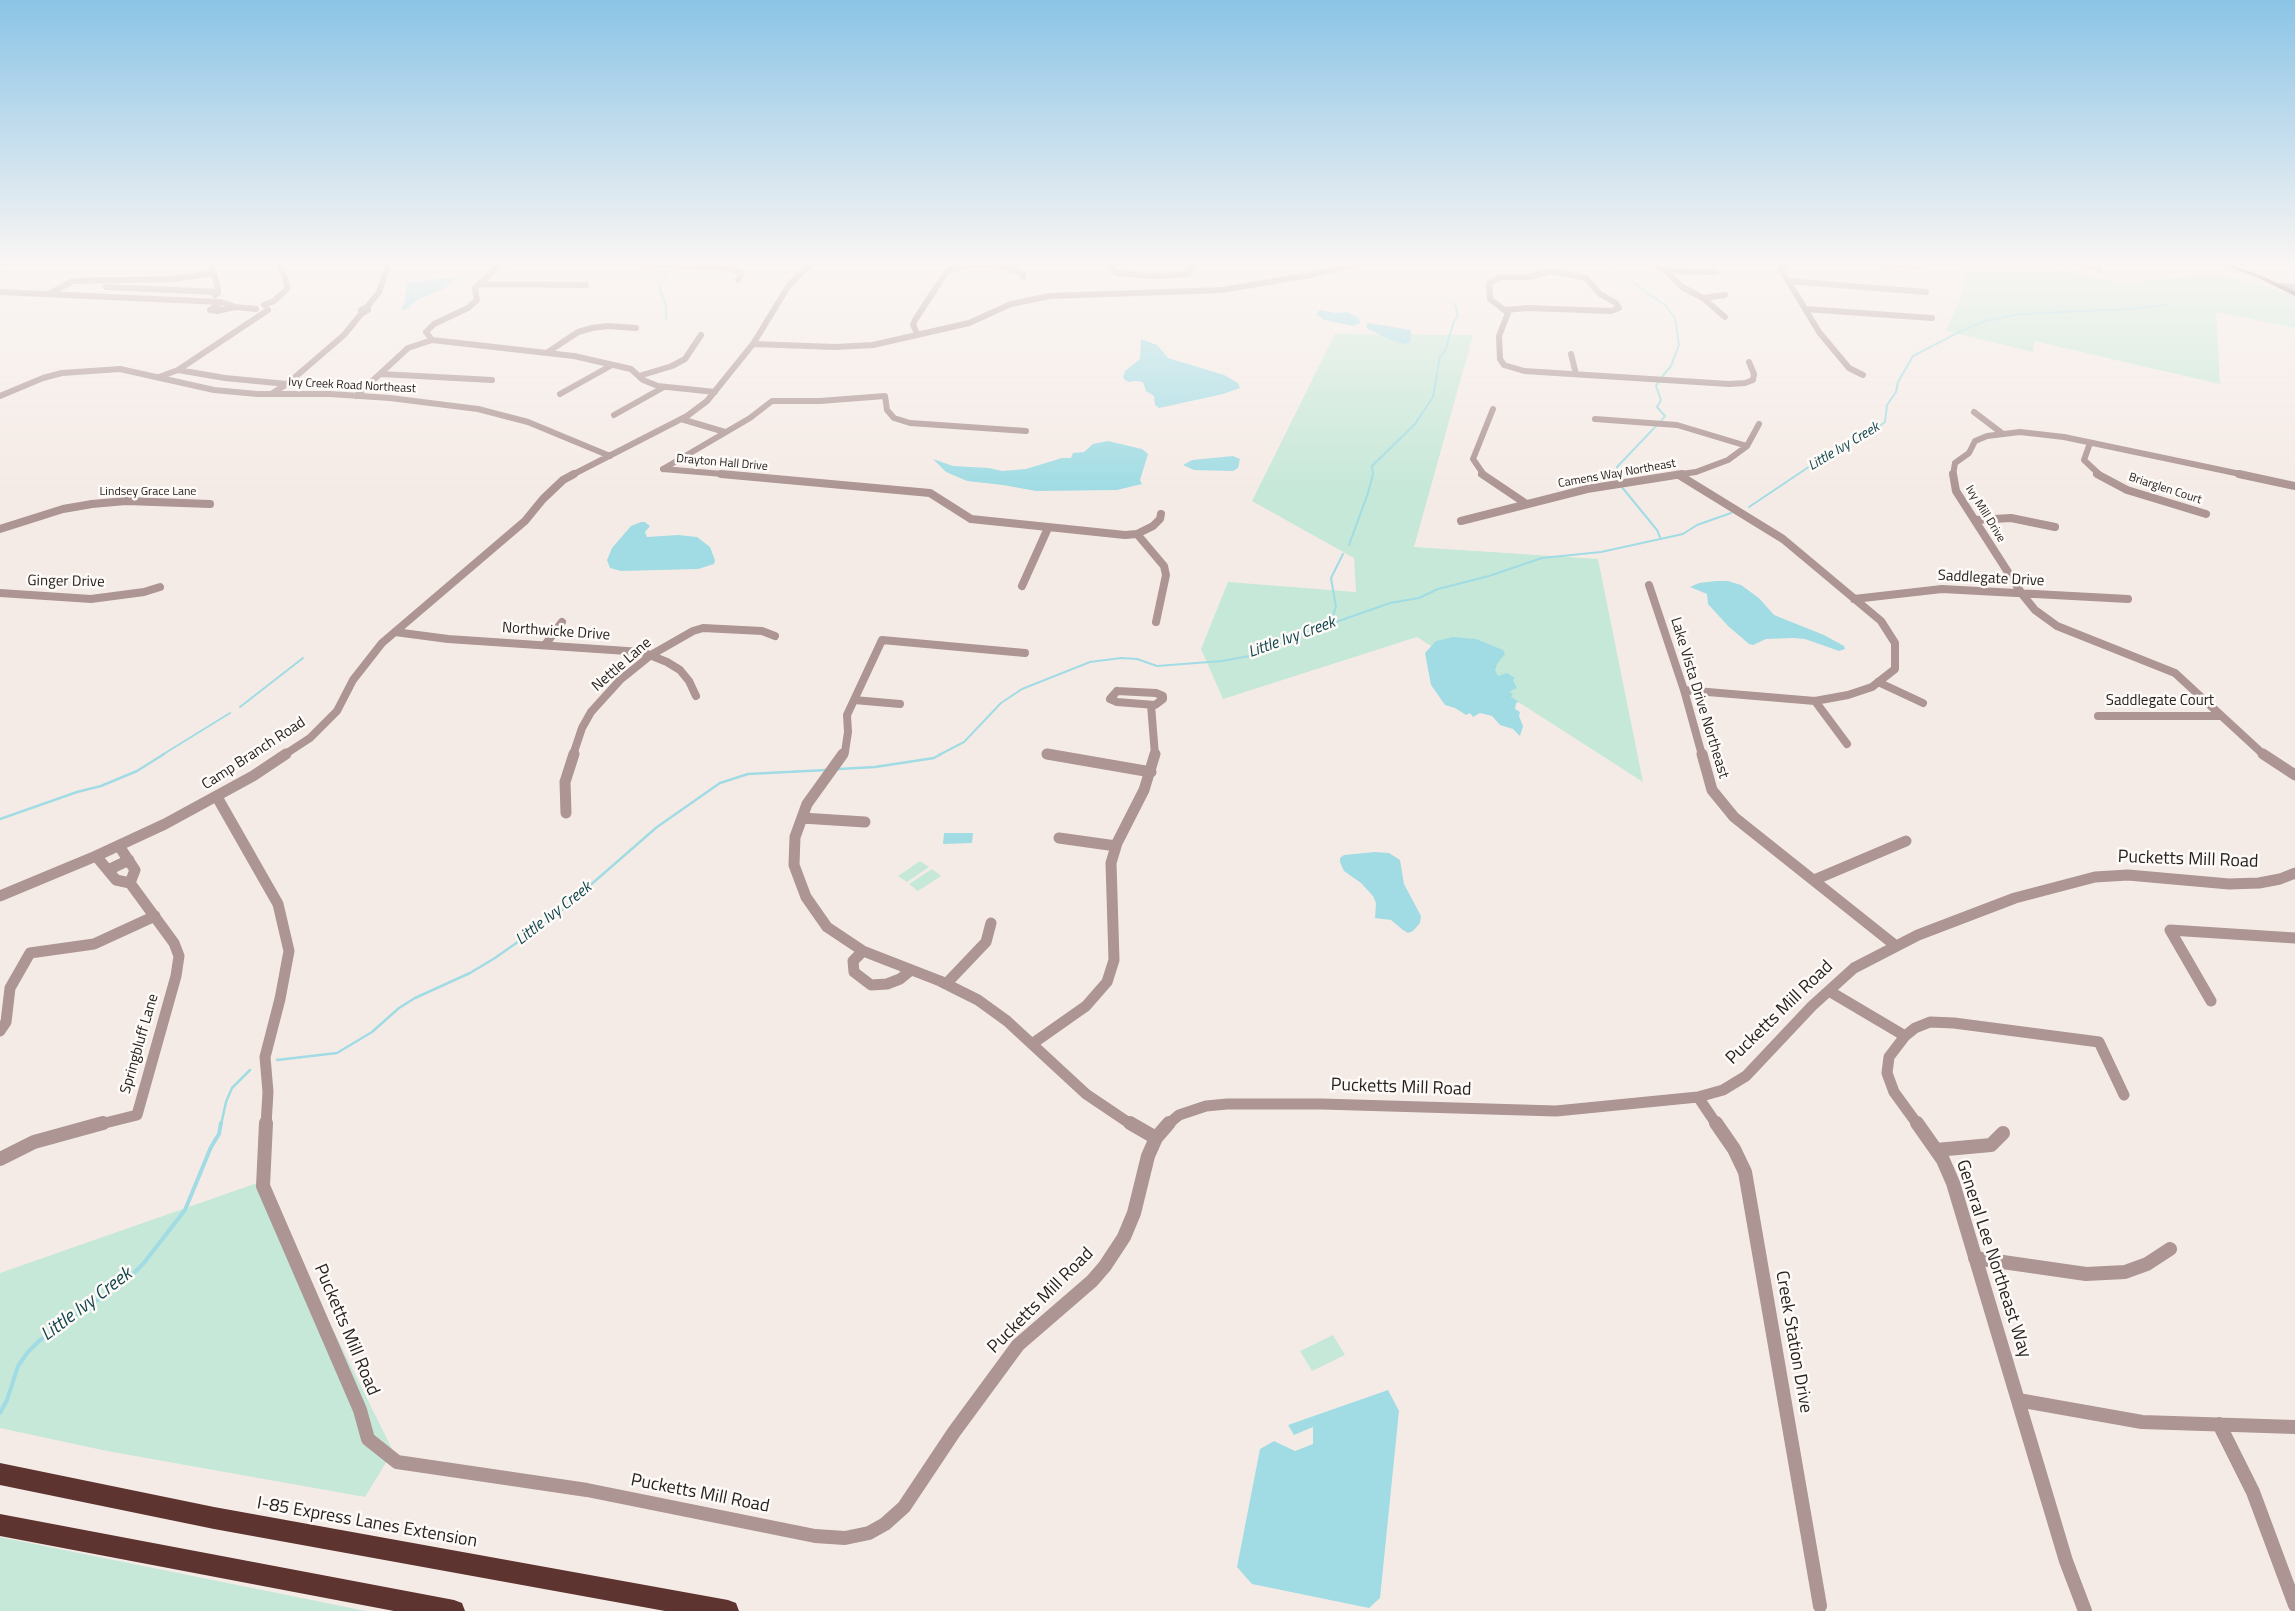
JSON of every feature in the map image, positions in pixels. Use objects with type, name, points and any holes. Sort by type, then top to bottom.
[{"type":"highway","name":"I-85 Express Lanes Extension","points":[[0,1474],[214,1518],[728,1611]]},
{"type":"highway","points":[[0,1525],[454,1611]]},
{"type":"street","points":[[159,377],[178,370],[228,338]]},
{"type":"street","points":[[271,394],[287,384],[340,338]]},
{"type":"street","points":[[548,352],[569,338]]},
{"type":"street","points":[[639,376],[672,366],[685,359],[700,338]]},
{"type":"street","points":[[756,338],[753,344],[851,347],[902,338]]},
{"type":"street","points":[[1499,338],[1500,359],[1504,364],[1524,371],[1737,384],[1752,380],[1754,374],[1749,362]]},
{"type":"street","points":[[1824,338],[1849,368],[1863,375]]},
{"type":"street","points":[[356,396],[408,348],[432,340],[548,352],[631,370],[643,380],[664,387],[715,392]]},
{"type":"street","name":"Camp Branch Road","points":[[0,896],[119,846],[217,797],[310,738],[337,711],[353,680],[368,659],[395,632],[525,521],[543,499],[563,480],[681,419],[715,392],[753,344]]},
{"type":"street","points":[[1571,354],[1576,374]]},
{"type":"street","points":[[560,394],[612,365]]},
{"type":"street","name":"Ivy Creek Road Northeast","points":[[0,396],[43,378],[85,370],[120,370],[214,390],[271,394],[356,396],[435,402],[478,409],[528,422],[610,456]]},
{"type":"street","points":[[178,370],[262,383],[287,384]]},
{"type":"street","points":[[380,374],[492,380]]},
{"type":"street","points":[[614,415],[664,387]]},
{"type":"street","name":"Drayton Hall Drive","points":[[1026,431],[910,423],[894,418],[887,410],[885,396],[820,402],[772,401],[750,418],[664,469],[930,493],[971,519],[1125,535],[1137,534]]},
{"type":"street","points":[[1493,410],[1473,459],[1483,475],[1525,503]]},
{"type":"street","points":[[1974,412],[2003,434]]},
{"type":"street","points":[[681,419],[725,432]]},
{"type":"street","points":[[1594,419],[1678,425],[1747,446]]},
{"type":"street","name":"Camens Way Northeast","points":[[1461,520],[1587,489],[1696,472],[1728,460],[1747,446],[1760,424]]},
{"type":"street","name":"Ivy Mill Drive","points":[[2295,486],[2090,443],[2029,433],[1987,436],[1975,441],[1969,453],[1955,463],[1953,477],[1956,490],[2022,594],[2035,610],[2057,626],[2175,673],[2265,756],[2295,775]]},
{"type":"street","name":"Briarglen Court","points":[[2090,443],[2084,460],[2097,474],[2127,490],[2206,514]]},
{"type":"street","points":[[1680,475],[1783,539],[1816,564],[1881,621],[1896,643],[1895,669],[1872,687],[1848,695],[1815,701],[1684,690]]},
{"type":"street","name":"Lindsey Grace Lane","points":[[0,529],[63,509],[92,504],[126,501],[210,504]]},
{"type":"street","points":[[1156,622],[1166,575],[1164,566],[1137,534],[1153,526],[1160,519],[1161,514]]},
{"type":"street","points":[[1975,520],[2011,518],[2055,527]]},
{"type":"street","points":[[1022,586],[1048,528]]},
{"type":"street","name":"Lake Vista Drive Northeast","points":[[1648,585],[1684,690],[1712,790],[1734,817],[1896,946]]},
{"type":"street","name":"Ginger Drive","points":[[0,593],[91,599],[144,592],[160,587]]},
{"type":"street","name":"Saddlegate Drive","points":[[1854,599],[1942,589],[2128,599]]},
{"type":"street","points":[[545,645],[562,622]]},
{"type":"street","name":"Nettle Lane","points":[[566,813],[565,782],[582,728],[591,712],[603,698],[651,654],[703,628],[762,631],[775,636]]},
{"type":"street","name":"Northwicke Drive","points":[[395,632],[448,639],[642,652],[651,654],[680,670],[696,696]]},
{"type":"street","points":[[1025,653],[882,640],[847,715],[848,732],[845,752],[807,804],[795,837],[794,865],[806,897],[827,927],[863,951],[946,984],[978,1000],[1007,1021],[1086,1094],[1112,1113],[1156,1138]]},
{"type":"street","points":[[1878,682],[1923,703]]},
{"type":"street","points":[[1117,691],[1156,693],[1163,696],[1160,703],[1151,705],[1117,702],[1110,699],[1117,691]]},
{"type":"street","points":[[854,700],[900,704]]},
{"type":"street","points":[[1815,701],[1847,744]]},
{"type":"street","points":[[1032,1044],[1086,1006],[1107,982],[1114,960],[1111,862],[1116,846],[1151,772],[1156,751],[1151,705]]},
{"type":"street","name":"Saddlegate Court","points":[[2098,716],[2221,716]]},
{"type":"street","points":[[1046,754],[1151,772]]},
{"type":"street","name":"Pucketts Mill Road","points":[[217,797],[278,904],[289,951],[280,999],[265,1057],[268,1092],[263,1186],[360,1410],[368,1439],[397,1462],[587,1490],[816,1536],[845,1538],[869,1533],[885,1524],[904,1507],[954,1432],[1018,1345],[1092,1280],[1105,1266],[1124,1237],[1134,1214],[1148,1156],[1156,1138],[1162,1128],[1179,1115],[1206,1106],[1227,1104],[1322,1104],[1556,1112],[1698,1097],[1723,1090],[1746,1076],[1829,990],[1854,968],[1896,946],[2015,898],[2095,877],[2128,875],[2229,884],[2260,883],[2293,876]]},
{"type":"street","points":[[802,818],[865,822]]},
{"type":"street","points":[[1059,838],[1116,846]]},
{"type":"street","points":[[1814,880],[1906,841]]},
{"type":"street","points":[[119,846],[135,870],[130,883]]},
{"type":"street","name":"Springbluff Lane","points":[[0,1159],[34,1142],[137,1115],[176,976],[179,956],[174,943],[130,883],[116,880],[96,856]]},
{"type":"street","points":[[108,870],[129,860]]},
{"type":"street","points":[[0,1031],[6,1022],[10,988],[30,953],[94,944],[155,916]]},
{"type":"street","points":[[946,984],[986,942],[991,923]]},
{"type":"street","points":[[2211,1001],[2170,930],[2295,938]]},
{"type":"street","points":[[863,951],[853,961],[854,972],[871,985],[887,984],[900,979],[911,970]]},
{"type":"street","points":[[1829,990],[1905,1036]]},
{"type":"street","name":"General Lee Northeast Way","points":[[2085,1611],[2066,1561],[1953,1183],[1936,1150],[1894,1092],[1886,1073],[1889,1057],[1905,1036],[1915,1028],[1930,1022],[1954,1023],[2099,1042],[2124,1095]]},
{"type":"street","name":"Creek Station Drive","points":[[1698,1097],[1734,1149],[1745,1172],[1820,1606]]},
{"type":"street","points":[[1936,1150],[1991,1145],[2004,1133]]},
{"type":"street","points":[[1975,1258],[2086,1274],[2125,1272],[2147,1264],[2170,1250]]},
{"type":"street","points":[[2018,1400],[2142,1422],[2295,1427]]},
{"type":"street","points":[[2219,1424],[2253,1492],[2295,1605]]},
{"type":"green space","points":[[1333,338],[1472,338],[1414,547],[1598,559],[1643,782],[1417,637],[1223,699],[1201,649],[1228,582],[1356,592],[1354,558],[1252,501]]},
{"type":"green space","points":[[1976,338],[2217,338],[2220,384],[2034,341],[2033,352]]},
{"type":"green space","points":[[920,861],[929,867],[907,882],[898,876]]},
{"type":"green space","points":[[932,869],[941,876],[918,891],[909,884]]},
{"type":"green space","points":[[260,1182],[393,1451],[365,1497],[107,1451],[0,1428],[0,1273]]},
{"type":"green space","points":[[1333,1335],[1345,1355],[1312,1371],[1300,1351]]},
{"type":"green space","points":[[0,1537],[366,1611],[0,1611]]},
{"type":"water","points":[[1387,338],[1410,338],[1410,342],[1404,344]]},
{"type":"water","points":[[1141,339],[1157,345],[1168,358],[1224,375],[1238,383],[1240,388],[1223,394],[1159,408],[1155,405],[1154,396],[1146,391],[1143,382],[1128,382],[1123,378],[1125,371],[1140,359]]},
{"type":"water","points":[[1108,441],[1142,449],[1148,454],[1140,480],[1142,484],[1117,490],[1036,491],[967,481],[946,472],[933,459],[953,466],[989,468],[1002,471],[1026,469],[1062,458],[1071,458],[1073,453],[1084,452],[1093,444]]},
{"type":"water","points":[[1233,456],[1240,459],[1238,468],[1233,471],[1194,470],[1183,465],[1192,460]]},
{"type":"water","points":[[645,522],[650,526],[645,532],[647,537],[678,535],[697,537],[710,547],[715,560],[714,564],[698,569],[621,571],[610,568],[607,560],[612,548],[631,526]]},
{"type":"water","points":[[1728,581],[1741,585],[1759,598],[1774,615],[1824,635],[1844,646],[1845,649],[1839,651],[1805,639],[1793,638],[1766,639],[1753,645],[1749,644],[1728,626],[1708,604],[1707,594],[1690,587],[1699,583]]},
{"type":"water","points":[[1453,637],[1476,639],[1503,650],[1505,654],[1495,670],[1498,676],[1507,673],[1515,678],[1513,680],[1517,688],[1509,692],[1513,694],[1511,697],[1519,702],[1516,703],[1515,709],[1520,712],[1519,716],[1523,726],[1520,736],[1513,729],[1500,725],[1492,716],[1480,713],[1473,717],[1470,713],[1466,715],[1455,708],[1445,705],[1431,685],[1425,653],[1436,641]]},
{"type":"water","points":[[944,833],[973,833],[972,843],[943,844]]},
{"type":"water","points":[[1375,852],[1389,853],[1400,860],[1404,884],[1421,916],[1420,923],[1413,931],[1408,933],[1391,920],[1375,918],[1376,903],[1373,896],[1361,883],[1344,871],[1340,862],[1340,858],[1344,855]]},
{"type":"water","points":[[1388,1390],[1399,1411],[1380,1598],[1369,1608],[1252,1584],[1237,1567],[1260,1449],[1274,1441],[1295,1451],[1313,1444],[1313,1427],[1294,1435],[1288,1425]]},
{"type":"waterway","points":[[1349,545],[1368,493],[1373,474],[1372,466],[1415,424],[1433,397],[1440,356],[1445,351],[1449,338]]},
{"type":"waterway","points":[[1661,378],[1671,366],[1679,345],[1678,338]]},
{"type":"waterway","name":"Little Ivy Creek","points":[[1749,507],[1840,446],[1864,437],[1885,422],[1887,405],[1896,392],[1898,382],[1913,356],[1947,338]]},
{"type":"waterway","points":[[1659,381],[1656,386],[1661,400],[1657,407],[1665,416],[1661,421]]},
{"type":"waterway","points":[[1619,479],[1617,467],[1657,425]]},
{"type":"waterway","points":[[1621,486],[1657,530],[1660,537]]},
{"type":"waterway","name":"Little Ivy Creek","points":[[1329,624],[1390,603],[1419,598],[1438,589],[1489,576],[1542,558],[1601,552],[1683,534],[1697,525],[1731,513]]},
{"type":"waterway","points":[[1329,624],[1336,607],[1331,578],[1343,554]]},
{"type":"waterway","name":"Little Ivy Creek","points":[[939,755],[964,742],[1001,703],[1022,689],[1090,662],[1121,658],[1137,659],[1157,666],[1222,661],[1255,655],[1299,635],[1329,624]]},
{"type":"waterway","points":[[240,707],[303,658]]},
{"type":"waterway","points":[[162,755],[230,713]]},
{"type":"waterway","points":[[0,819],[77,792],[101,786],[137,771],[164,754]]},
{"type":"waterway","name":"Little Ivy Creek","points":[[839,769],[875,767],[934,758],[941,754]]},
{"type":"waterway","name":"Little Ivy Creek","points":[[277,1060],[337,1053],[372,1032],[399,1008],[415,998],[470,973],[495,958],[556,915],[657,827],[720,783],[748,774],[826,770]]},
{"type":"waterway","name":"Little Ivy Creek","points":[[221,1125],[226,1102],[232,1088],[250,1070]]},
{"type":"waterway","name":"Little Ivy Creek","points":[[0,1413],[7,1400],[18,1366],[28,1352],[39,1341],[130,1277],[143,1264],[185,1210],[211,1147],[219,1134],[221,1123]]}]
